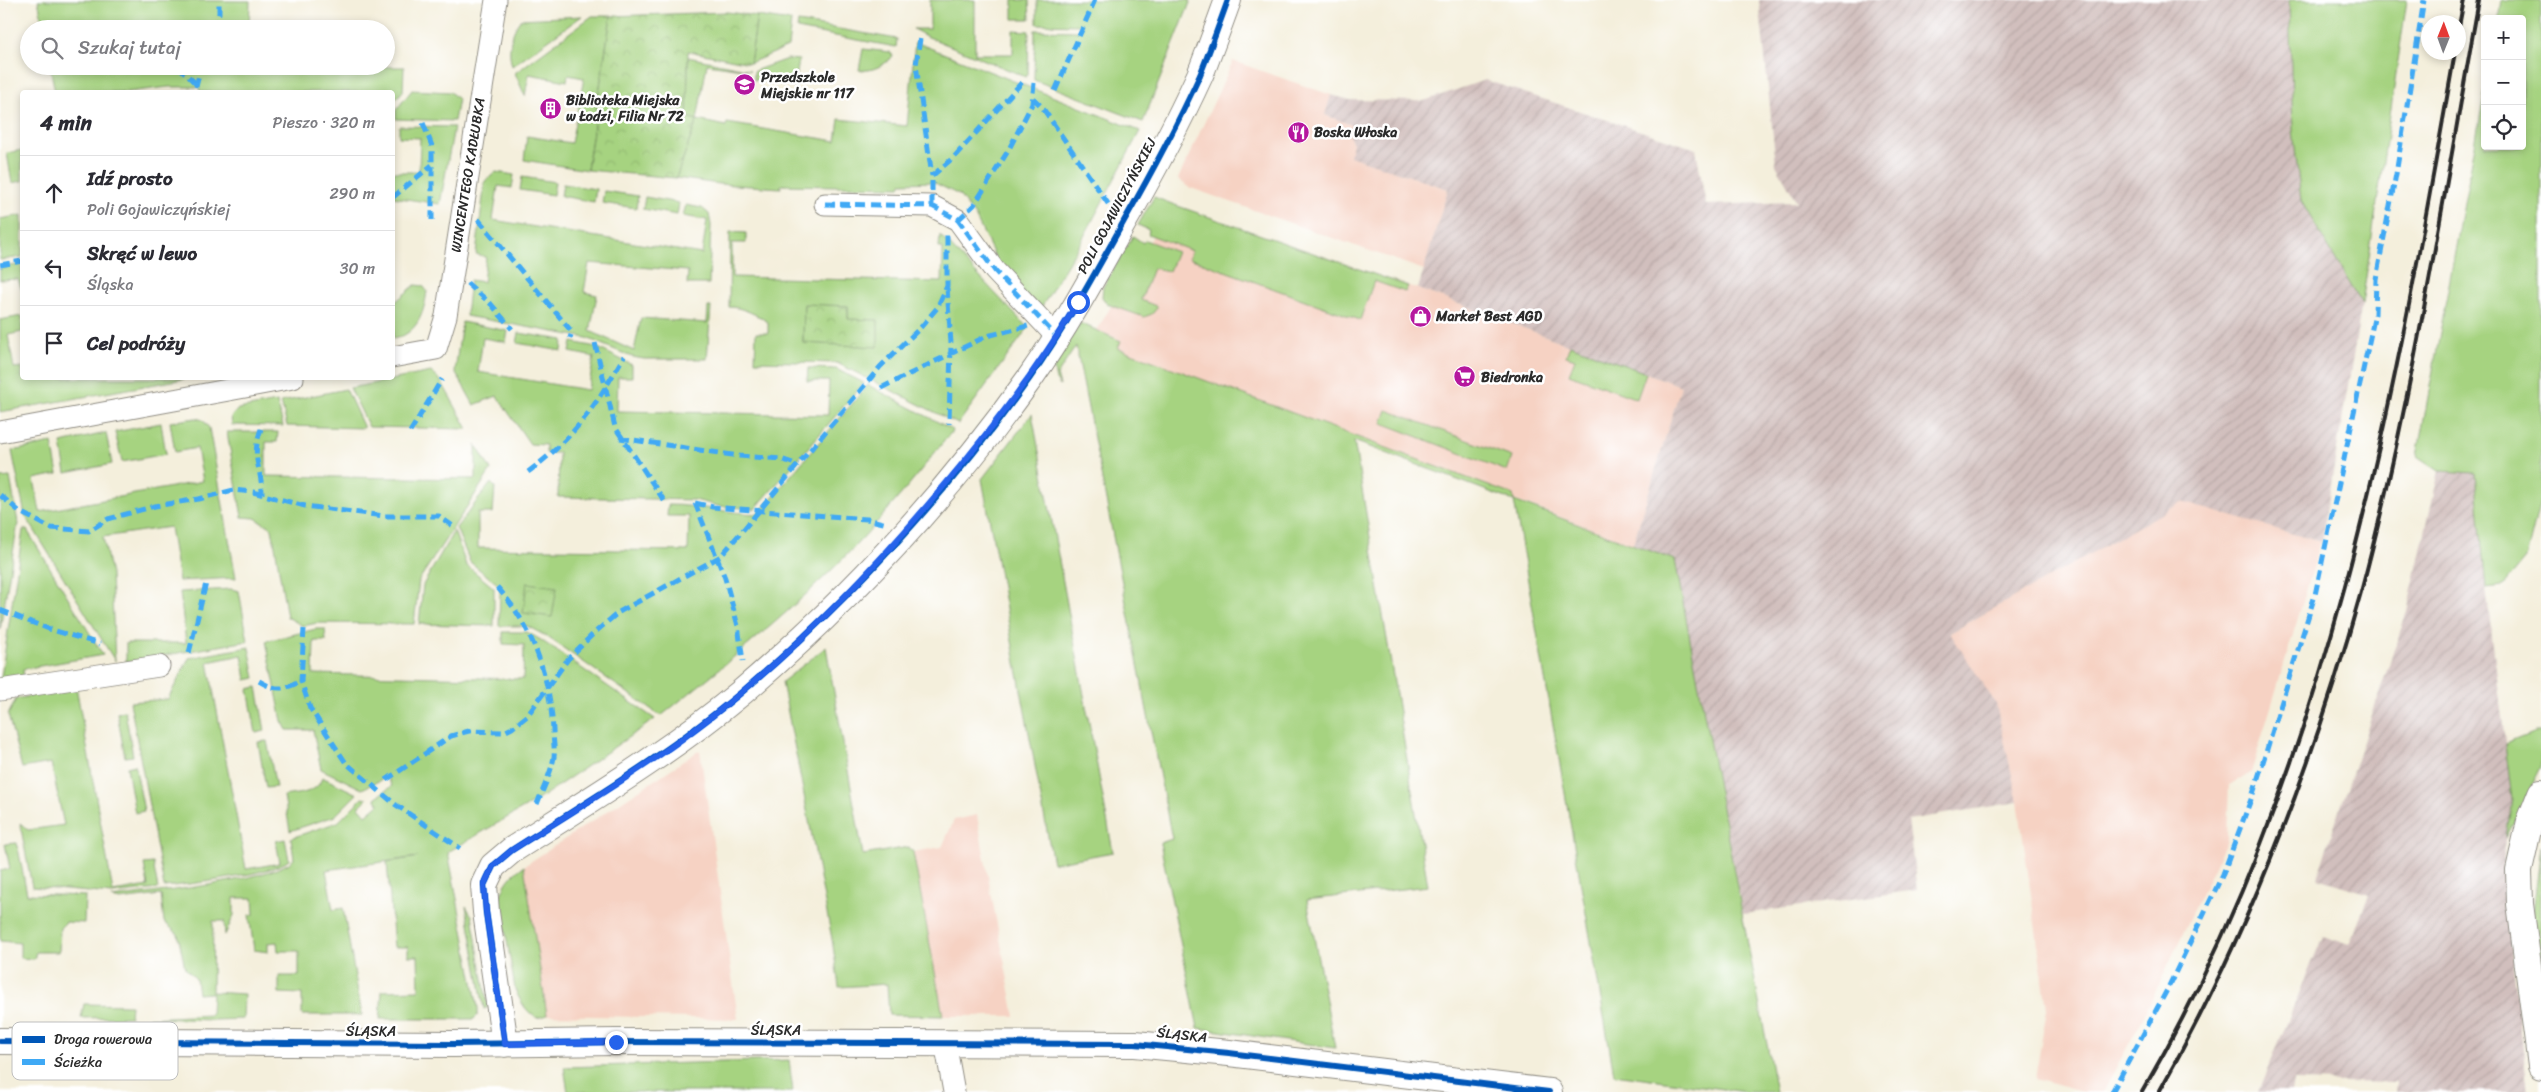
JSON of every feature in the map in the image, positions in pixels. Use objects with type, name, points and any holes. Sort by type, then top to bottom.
[{"type":"street","name":"WINCENTEGO KADŁUBKA","points":[[395,356],[436,349],[446,316],[496,0]]},
{"type":"street","name":"POLI GOJAWICZYŃSKIEJ","points":[[505,1044],[485,903],[484,885],[493,866],[512,850],[654,759],[740,693],[817,626],[889,550],[977,449],[1057,337],[1100,267],[1149,177],[1200,74],[1228,0]]},
{"type":"street","points":[[825,204],[932,206],[958,220],[995,271],[1057,337]]},
{"type":"street","points":[[0,432],[282,380]]},
{"type":"street","points":[[0,690],[159,666]]},
{"type":"street","points":[[2541,792],[2530,821],[2519,870],[2520,904],[2541,1066]]},
{"type":"street","points":[[945,1042],[954,1092]]},
{"type":"street","name":"ŚLĄSKA","points":[[178,1043],[505,1044],[945,1042],[1167,1046],[1549,1092]]},
{"type":"shaded area","points":[[1759,0],[2289,0],[2293,130],[2301,201],[2362,304],[2321,542],[2182,502],[1950,633],[1996,704],[2018,802],[1908,820],[1917,890],[1743,914],[1675,560],[1633,544],[1681,386],[1418,289],[1448,189],[1350,156],[1353,143],[1349,136],[1352,125],[1325,115],[1331,95],[1350,100],[1424,101],[1485,80],[1696,149],[1706,205],[1797,202],[1776,165]]},
{"type":"shaded area","points":[[1233,61],[1331,95],[1325,115],[1353,125],[1349,136],[1353,143],[1351,156],[1448,189],[1424,270],[1188,187],[1178,179]]},
{"type":"shaded area","points":[[1172,204],[1418,289],[1681,386],[1633,544],[1116,352],[1121,340],[1097,330]]},
{"type":"shaded area","points":[[2439,471],[2475,473],[2486,588],[2512,798],[2502,869],[2528,1092],[2396,1092],[2397,1083],[2294,1081],[2292,1092],[2258,1092],[2323,936],[2350,945],[2369,894],[2317,878],[2407,611]]},
{"type":"shaded area","points":[[2182,501],[2321,542],[2251,773],[2229,785],[2227,840],[2143,1018],[2103,1092],[2083,1092],[2035,1079],[2047,1009],[2018,802],[1950,633]]},
{"type":"shaded area","points":[[700,750],[738,1019],[547,1015],[524,866]]},
{"type":"shaded area","points":[[977,815],[1015,1016],[943,1016],[913,852],[942,847],[954,820]]},
{"type":"green space","points":[[38,0],[250,1],[249,20],[42,20]]},
{"type":"green space","points":[[930,0],[975,0],[975,54],[1013,54],[1013,30],[1029,31],[1028,74],[1026,77],[913,29],[930,29]]},
{"type":"green space","points":[[1013,0],[1029,0],[1030,19],[1013,19]]},
{"type":"green space","points":[[1037,0],[1191,0],[1143,122],[1034,80],[1035,30],[1079,31],[1083,25],[1037,24]]},
{"type":"green space","points":[[2289,0],[2407,0],[2362,304],[2301,201],[2293,130]]},
{"type":"green space","points":[[2502,0],[2541,0],[2541,497],[2526,558],[2503,586],[2486,588],[2475,473],[2439,471],[2417,456],[2481,112],[2481,150],[2526,150],[2526,15],[2500,15]]},
{"type":"green space","points":[[727,12],[757,16],[750,63],[688,51],[687,117],[697,120],[676,178],[587,170],[611,16]]},
{"type":"green space","points":[[582,16],[512,66],[510,54],[511,41],[521,19]]},
{"type":"green space","points":[[592,16],[611,16],[587,170],[524,160],[527,136],[571,143],[584,78],[568,75],[567,81],[529,74],[525,96],[515,73]]},
{"type":"green space","points":[[757,16],[791,21],[788,47],[750,63]]},
{"type":"green space","points":[[798,22],[897,39],[896,47],[797,29]]},
{"type":"green space","points":[[915,42],[1140,131],[1081,242],[1038,313],[1005,277],[975,216],[959,195],[933,182],[901,183],[900,187],[781,185],[781,188],[719,184],[676,178],[697,120],[726,126],[727,123],[836,141],[839,119],[907,126]]},
{"type":"green space","points":[[863,49],[890,52],[893,56],[878,67],[869,70],[859,70]]},
{"type":"green space","points":[[688,57],[750,70],[707,64],[697,120],[687,117]]},
{"type":"green space","points":[[787,59],[799,60],[795,86],[754,80],[754,71]]},
{"type":"green space","points":[[395,67],[404,67],[403,91],[395,100],[395,90],[200,90],[199,87],[169,87],[144,90],[55,90],[52,75],[395,75]]},
{"type":"green space","points":[[412,90],[450,92],[458,99],[454,121],[396,119],[396,110]]},
{"type":"green space","points":[[399,126],[454,127],[440,204],[395,197],[395,172],[419,172],[420,138],[399,137]]},
{"type":"green space","points":[[20,150],[20,181],[12,183],[7,153]]},
{"type":"green space","points":[[496,172],[514,175],[512,188],[498,186],[493,220],[702,254],[707,220],[683,216],[686,205],[702,208],[709,214],[711,225],[709,284],[687,284],[688,271],[589,263],[584,292],[597,295],[590,331],[634,351],[641,318],[707,323],[708,307],[711,307],[707,359],[644,359],[632,357],[587,338],[466,316],[470,280],[483,282],[486,257],[476,254],[485,181]]},
{"type":"green space","points":[[522,177],[555,182],[553,195],[520,190]]},
{"type":"green space","points":[[563,184],[596,189],[594,202],[561,196]]},
{"type":"green space","points":[[604,191],[638,196],[636,208],[602,203]]},
{"type":"green space","points":[[645,197],[679,203],[677,215],[643,209]]},
{"type":"green space","points":[[1154,197],[1408,286],[1405,292],[1374,281],[1360,320],[1189,258],[1192,251],[1148,234],[1149,230],[1138,225]]},
{"type":"green space","points":[[20,215],[20,257],[0,260],[0,219]]},
{"type":"green space","points":[[730,232],[746,233],[746,243],[732,243],[732,277],[942,282],[943,248],[939,248],[940,235],[1028,328],[958,424],[837,363],[755,361],[756,333],[768,333],[768,322],[744,310],[729,307]],"holes":[[[804,305],[848,306],[848,319],[837,344],[803,343]]]},
{"type":"green space","points":[[1133,236],[1143,243],[1145,240],[1177,252],[1169,271],[1153,268],[1141,300],[1157,308],[1152,314],[1144,317],[1107,304],[1102,297],[1103,287]]},
{"type":"green space","points":[[20,264],[20,284],[18,279],[0,280],[0,268]]},
{"type":"green space","points":[[415,285],[423,286],[427,291],[424,308],[414,328],[408,333],[395,338],[395,302]]},
{"type":"green space","points":[[804,304],[848,306],[848,319],[878,320],[878,347],[803,343]]},
{"type":"green space","points":[[20,316],[20,332],[8,335],[14,368],[20,367],[20,380],[178,380],[0,412],[0,320]]},
{"type":"green space","points":[[462,322],[508,331],[506,342],[483,338],[478,372],[588,390],[594,357],[570,352],[572,342],[596,347],[632,365],[632,377],[618,377],[617,411],[828,415],[829,381],[807,381],[808,368],[836,369],[864,383],[755,509],[718,506],[695,500],[558,497],[559,453],[546,453],[546,445],[530,444],[497,396],[474,405],[455,371]]},
{"type":"green space","points":[[1080,323],[1121,341],[1118,348],[1513,495],[1514,501],[1354,441],[1428,886],[1307,900],[1335,1048],[1198,1028],[1160,843],[1172,839],[1076,346],[1057,375],[1060,386],[1056,380],[1053,365]]},
{"type":"green space","points":[[519,333],[563,340],[562,351],[517,343]]},
{"type":"green space","points":[[1570,345],[1646,373],[1637,399],[1569,374],[1575,359],[1566,356]]},
{"type":"green space","points":[[431,372],[441,381],[468,429],[369,427],[350,388]]},
{"type":"green space","points":[[868,385],[953,430],[888,510],[828,574],[746,647],[661,716],[546,636],[527,626],[499,626],[500,586],[470,562],[456,528],[491,483],[495,487],[493,513],[478,513],[478,548],[688,551],[689,516],[667,516],[668,505],[758,514]]},
{"type":"green space","points":[[346,389],[364,428],[287,426],[281,402]]},
{"type":"green space","points":[[277,402],[283,426],[232,425],[231,417],[238,409]]},
{"type":"green space","points":[[1387,410],[1512,457],[1507,471],[1382,423]]},
{"type":"green space","points":[[1032,414],[1113,852],[1053,863],[982,479]]},
{"type":"green space","points":[[196,418],[203,420],[209,428],[236,578],[179,581],[170,527],[103,537],[111,575],[115,661],[25,515],[12,451],[52,443],[58,474],[34,479],[40,512],[203,481],[197,448],[175,452],[170,422]]},
{"type":"green space","points":[[161,423],[166,454],[122,462],[115,432]]},
{"type":"green space","points":[[227,432],[278,432],[277,442],[266,442],[266,476],[476,479],[476,445],[491,470],[419,580],[414,624],[317,623],[303,626],[287,617],[272,528],[255,518],[242,517]]},
{"type":"green space","points":[[106,433],[112,464],[66,473],[61,443]]},
{"type":"green space","points":[[10,477],[18,523],[0,630],[0,478]]},
{"type":"green space","points":[[1514,501],[1675,560],[1776,1092],[1745,1092],[1614,1074]]},
{"type":"green space","points":[[23,530],[27,530],[103,655],[23,669],[24,680],[0,684]]},
{"type":"green space","points":[[454,531],[466,565],[494,588],[494,626],[419,624],[423,585]]},
{"type":"green space","points":[[527,583],[557,587],[552,617],[523,613]]},
{"type":"green space","points":[[231,589],[239,591],[248,641],[126,662],[126,643],[186,643],[180,592]]},
{"type":"green space","points":[[316,629],[325,629],[326,641],[314,641],[313,674],[523,679],[524,645],[503,644],[503,632],[527,632],[655,719],[539,799],[448,852],[478,1008],[478,1015],[474,1019],[380,1019],[382,991],[419,990],[418,956],[408,956],[408,947],[394,947],[387,862],[418,857],[326,870],[333,910],[343,908],[362,1015],[302,1015],[302,994],[279,993],[279,976],[299,976],[299,951],[278,951],[277,942],[268,943],[268,952],[254,950],[249,915],[254,915],[253,898],[234,898],[234,915],[225,935],[224,921],[213,921],[212,992],[244,994],[243,1019],[148,1018],[211,1015],[212,993],[198,994],[196,979],[185,968],[178,934],[164,922],[161,895],[120,900],[112,898],[237,880],[282,867],[294,859],[291,838],[338,822],[362,798],[367,799],[359,807],[366,815],[379,804],[375,798],[392,786],[387,777],[362,789],[321,769],[313,730],[287,730],[282,721],[266,641]]},
{"type":"green space","points":[[249,647],[255,678],[246,680],[242,655],[208,662],[246,869],[280,863],[276,841],[285,839],[289,860],[266,870],[249,874],[164,887],[130,702],[168,699],[189,658]]},
{"type":"green space","points":[[826,647],[863,855],[909,847],[913,852],[943,1016],[889,1015],[887,984],[839,987],[832,939],[782,682]]},
{"type":"green space","points":[[76,686],[113,892],[148,886],[144,864],[153,863],[158,889],[112,894],[32,887],[20,823],[28,830],[64,825],[51,763],[22,768],[8,715],[16,699]]},
{"type":"green space","points":[[257,687],[265,731],[256,733],[248,689]]},
{"type":"green space","points":[[125,711],[133,756],[125,757],[117,713]]},
{"type":"green space","points":[[2535,732],[2541,732],[2541,767],[2506,838],[2512,798],[2505,744]]},
{"type":"green space","points":[[267,741],[276,787],[266,788],[258,742]]},
{"type":"green space","points":[[135,765],[144,811],[135,813],[127,767]]},
{"type":"green space","points":[[322,777],[357,794],[335,816],[290,831],[284,796],[312,790],[320,783]]},
{"type":"green space","points":[[17,843],[27,894],[85,896],[84,923],[66,922],[60,928],[59,952],[36,952],[34,959],[20,958],[20,943],[0,941],[0,871],[10,869],[5,844]]},
{"type":"green space","points":[[2541,846],[2541,1001],[2533,913]]},
{"type":"green space","points":[[524,866],[547,1015],[537,1018],[524,1006],[515,989],[500,898],[509,879]]},
{"type":"green space","points":[[466,906],[472,916],[488,1007],[484,1009]]},
{"type":"green space","points":[[84,1004],[131,1005],[130,1017],[81,1018]]},
{"type":"green space","points":[[789,1060],[793,1092],[568,1092],[564,1067]]},
{"type":"railway","points":[[2461,15],[2464,0]]},
{"type":"railway","points":[[2159,1092],[2191,1033],[2249,911],[2299,785],[2342,657],[2380,519],[2412,372],[2479,0]]},
{"type":"railway","points":[[2142,1092],[2206,970],[2261,845],[2306,717],[2345,587],[2377,455],[2406,321],[2454,60]]},
{"type":"marked path","points":[[217,20],[219,0]]},
{"type":"marked path","points":[[1055,91],[1095,0]]},
{"type":"marked path","points":[[2112,1092],[2167,990],[2223,874],[2253,794],[2315,595],[2375,314],[2376,279],[2396,174],[2424,0]]},
{"type":"marked path","points":[[920,39],[916,65],[932,176]]},
{"type":"marked path","points":[[187,75],[196,84]]},
{"type":"marked path","points":[[196,87],[199,75]]},
{"type":"marked path","points":[[932,206],[932,176],[954,157],[1024,80]]},
{"type":"marked path","points":[[958,220],[974,205],[1008,151],[1032,104],[1034,83]]},
{"type":"marked path","points":[[1033,98],[1042,107],[1109,205]]},
{"type":"marked path","points":[[423,123],[432,146],[432,220]]},
{"type":"marked path","points":[[395,196],[432,165]]},
{"type":"marked path","points":[[825,204],[932,206],[958,220],[995,271],[1057,337]]},
{"type":"marked path","points":[[478,219],[572,332],[570,338]]},
{"type":"marked path","points":[[386,780],[451,736],[469,731],[504,732],[512,728],[527,716],[568,659],[619,612],[721,556],[880,367],[921,327],[937,308],[947,286],[947,235]]},
{"type":"marked path","points":[[0,265],[20,261]]},
{"type":"marked path","points":[[467,283],[491,304],[512,329]]},
{"type":"marked path","points":[[947,288],[951,343],[949,424]]},
{"type":"marked path","points":[[881,388],[987,336],[1032,325]]},
{"type":"marked path","points":[[595,343],[615,427],[665,502]]},
{"type":"marked path","points":[[528,472],[559,446],[583,420],[624,356]]},
{"type":"marked path","points":[[410,432],[442,379]]},
{"type":"marked path","points":[[261,429],[256,455],[262,484],[262,494]]},
{"type":"marked path","points":[[620,438],[739,456],[781,459],[798,465]]},
{"type":"marked path","points":[[0,495],[20,512],[51,528],[89,531],[108,519],[155,506],[199,499],[233,490],[253,492],[305,506],[384,516],[439,516],[454,527]]},
{"type":"marked path","points":[[695,503],[713,507],[867,519],[887,524]]},
{"type":"marked path","points":[[695,503],[725,578],[738,626],[743,661]]},
{"type":"marked path","points":[[189,653],[206,583]]},
{"type":"marked path","points":[[497,587],[521,618],[530,636],[548,691],[554,757],[537,804]]},
{"type":"marked path","points":[[0,610],[49,629],[100,644]]},
{"type":"marked path","points":[[304,629],[301,681],[310,708],[346,763],[396,805],[460,848]]},
{"type":"marked path","points":[[259,681],[275,688],[285,688],[301,681]]},
{"type":"cycle path","points":[[505,1044],[486,912],[484,885],[493,866],[512,850],[600,794],[687,735],[742,692],[782,657],[859,583],[896,544],[966,463],[1030,378],[1079,301],[1164,149],[1200,75],[1228,0]]},
{"type":"cycle path","points":[[0,1041],[12,1041]]},
{"type":"cycle path","points":[[178,1042],[1135,1044],[1229,1053],[1549,1092]]},
{"type":"place","name":"Przedszkole Miejskie nr 117","points":[[745,85]]},
{"type":"place","name":"Biblioteka Miejska w Łodzi, Filia Nr 72","points":[[550,108]]},
{"type":"place","name":"Boska Włoska","points":[[1298,132]]},
{"type":"place","name":"Market Best AGD","points":[[1420,316]]},
{"type":"place","name":"Biedronka","points":[[1465,377]]},
{"type":"route","points":[[616,1042],[505,1044],[486,912],[484,885],[493,866],[512,850],[654,759],[740,693],[817,626],[889,550],[977,449],[1030,377],[1078,302]]}]
